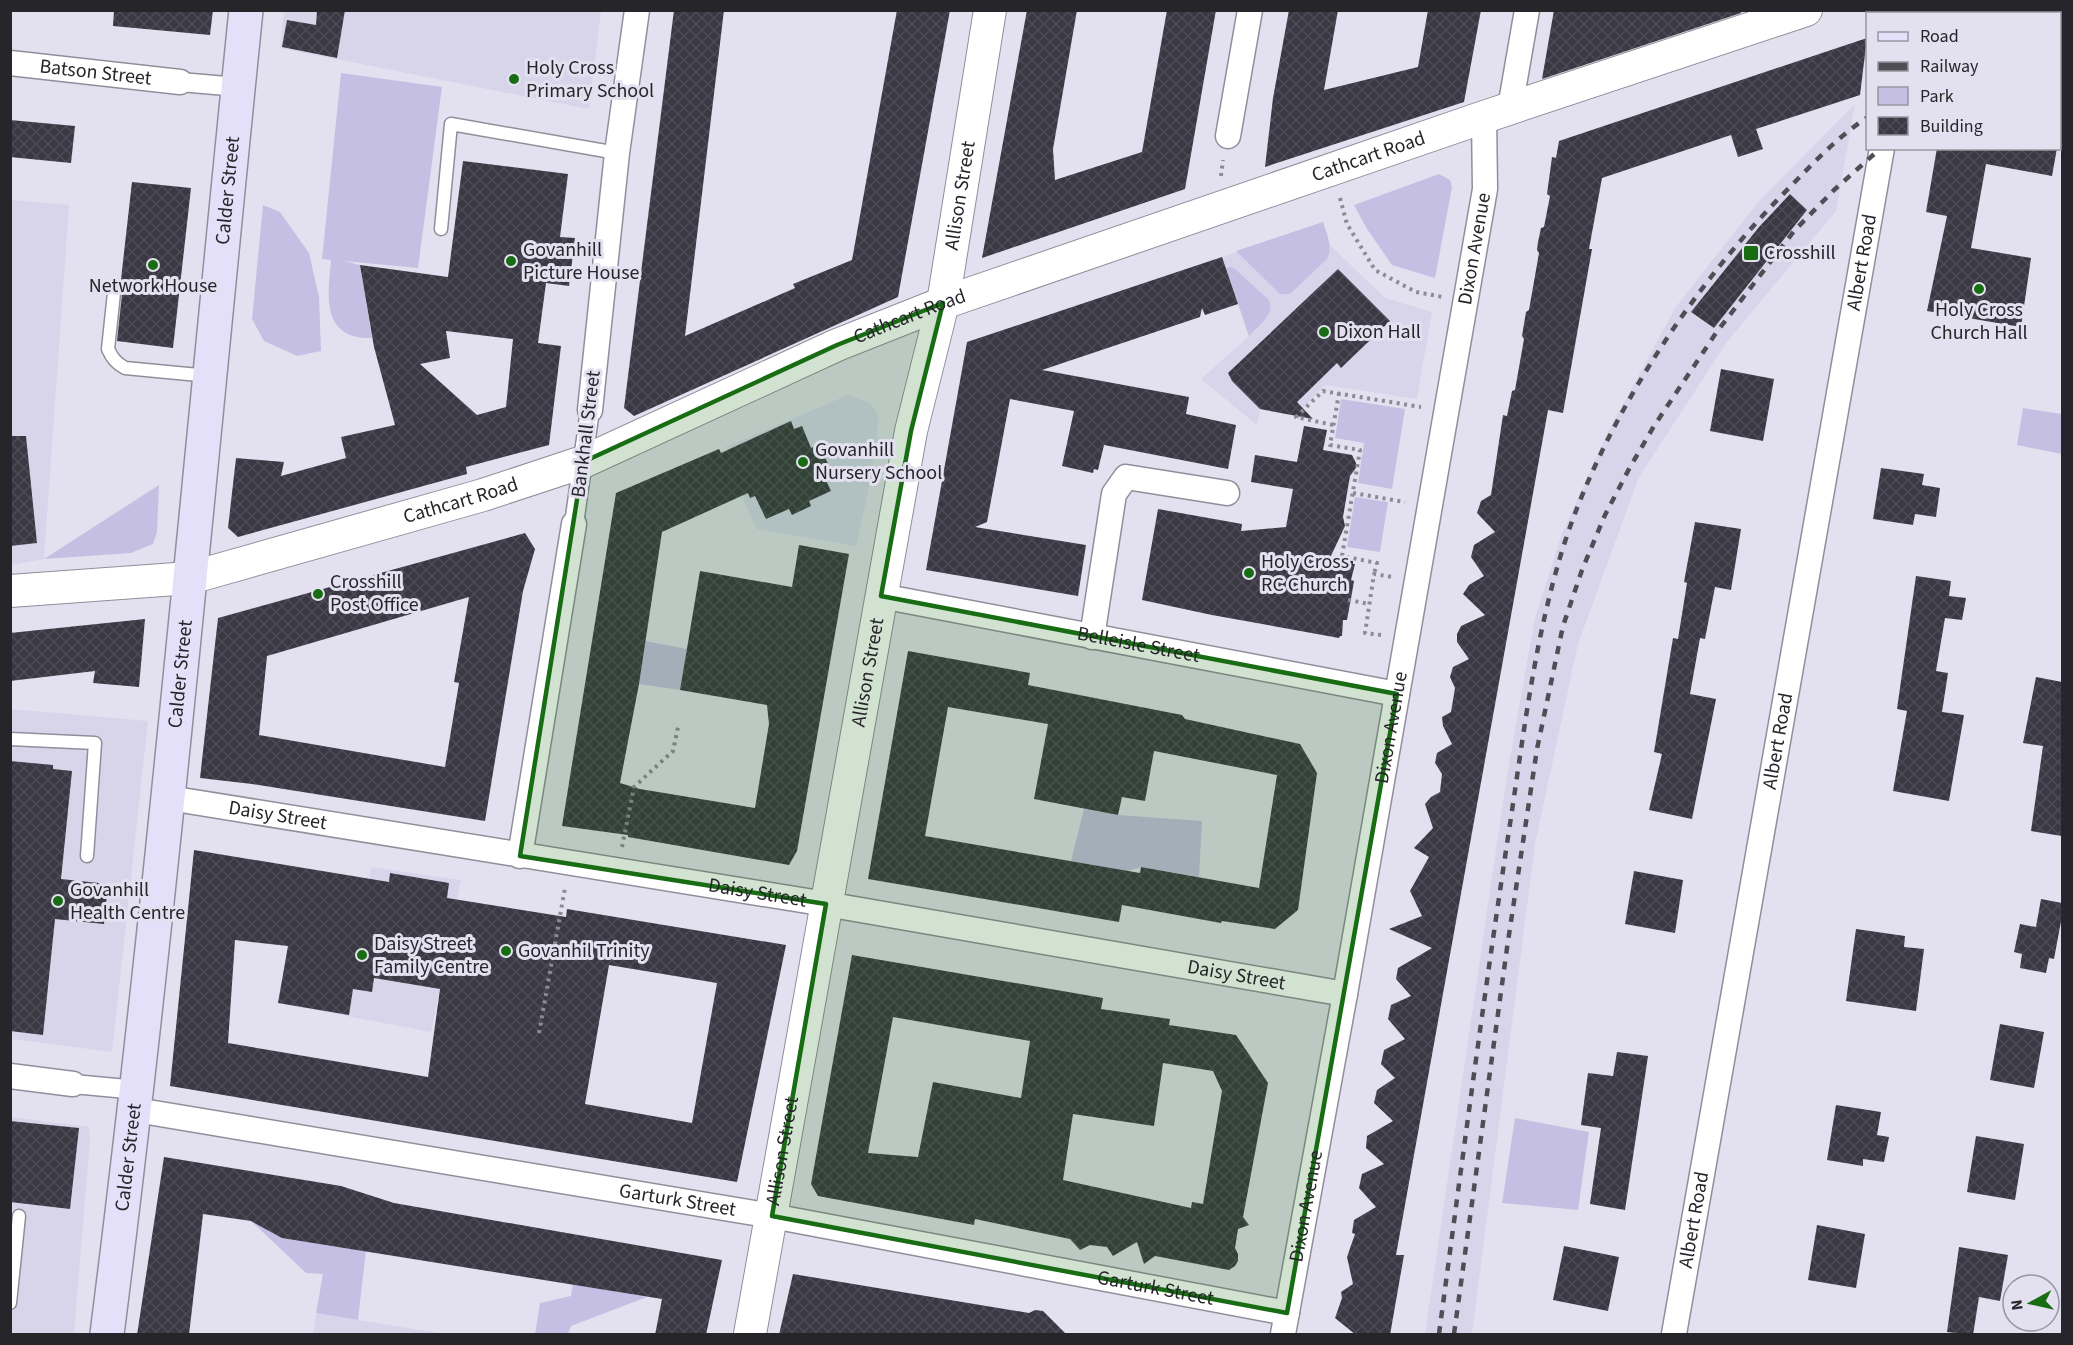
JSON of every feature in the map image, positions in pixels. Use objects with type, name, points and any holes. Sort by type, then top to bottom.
[{"type":"main road","name":"Calder Street","points":[[107,1335],[137,1100],[169,798],[246,10]]},
{"type":"street","name":"Bankhall Street","points":[[520,856],[583,462],[617,153],[637,10]]},
{"type":"street","name":"Allison Street","points":[[750,1335],[911,431],[943,303],[990,10]]},
{"type":"street","points":[[1228,136],[1250,10]]},
{"type":"street","name":"Dixon Avenue","points":[[1285,1324],[1345,994],[1497,112],[1527,10]]},
{"type":"street","name":"Cathcart Road","points":[[10,591],[190,578],[483,495],[583,462],[837,345],[943,303],[1497,112],[1806,10]]},
{"type":"street","name":"Batson Street","points":[[10,63],[180,82]]},
{"type":"street","points":[[180,82],[238,87]]},
{"type":"street","name":"Albert Road","points":[[1674,1335],[1880,160]]},
{"type":"street","points":[[1092,637],[1114,494],[1126,477],[1227,493]]},
{"type":"street","name":"Belleisle Street","points":[[881,596],[1397,694]]},
{"type":"street","name":"Daisy Street","points":[[169,798],[826,904],[1345,994]]},
{"type":"street","points":[[10,1076],[73,1084],[137,1100]]},
{"type":"street","name":"Garturk Street","points":[[137,1100],[772,1216],[1285,1324]]},
{"type":"lane","points":[[441,230],[452,124],[617,153]]},
{"type":"lane","points":[[114,293],[108,349],[111,357],[117,363],[125,368],[210,376]]},
{"type":"lane","points":[[10,739],[95,743],[87,856]]},
{"type":"lane","points":[[10,1303],[13,1254],[19,1216]]},
{"type":"path","points":[[1215,209],[1228,136]]},
{"type":"path","points":[[1331,169],[1347,224],[1375,270],[1416,292],[1464,300]]},
{"type":"path","points":[[1333,425],[1296,417],[1323,391],[1421,407]]},
{"type":"path","points":[[1339,393],[1330,445],[1360,450],[1342,556],[1377,563],[1365,633],[1382,636]]},
{"type":"path","points":[[1353,493],[1405,502]]},
{"type":"path","points":[[1374,574],[1392,577]]},
{"type":"path","points":[[1348,600],[1370,604]]},
{"type":"path","points":[[617,871],[634,788],[674,751],[678,727]]},
{"type":"path","points":[[538,1033],[565,886],[567,863]]},
{"type":"highlighted area","points":[[943,303],[911,431],[881,596],[1397,694],[1287,1313],[772,1216],[826,904],[520,856],[583,462],[837,345]]},
{"type":"shaded area","name":"Holy Cross Primary School","points":[[284,11],[601,11],[589,109],[280,48]]},
{"type":"shaded area","points":[[1855,104],[1836,211],[1727,342],[1639,477],[1578,644],[1535,844],[1472,1334],[1425,1334],[1507,775],[1535,618],[1561,536],[1607,434],[1675,308],[1758,202]]},
{"type":"shaded area","points":[[11,200],[69,205],[44,559],[11,565]]},
{"type":"shaded area","points":[[1323,222],[1330,245],[1385,298],[1432,312],[1417,399],[1325,385],[1295,416],[1260,409],[1257,425],[1201,379],[1249,336],[1222,257]]},
{"type":"shaded area","name":"Govanhill Nursery School","points":[[848,395],[870,403],[878,414],[870,483],[856,546],[757,529],[744,502],[741,478],[726,447]]},
{"type":"shaded area","points":[[11,709],[148,721],[112,1052],[11,1039]]},
{"type":"shaded area","name":"Daisy Street Family Centre","points":[[371,867],[461,880],[431,1032],[278,1003],[291,927],[363,928]]},
{"type":"shaded area","points":[[11,1117],[89,1127],[90,1141],[74,1334],[11,1334]]},
{"type":"shaded area","points":[[316,1313],[358,1320],[447,1334],[313,1334]]},
{"type":"green space","points":[[341,73],[442,87],[418,268],[344,261],[360,265],[372,338],[353,336],[336,324],[329,304],[331,260],[322,259]]},
{"type":"green space","points":[[1439,174],[1450,180],[1452,187],[1435,278],[1392,265],[1367,229],[1354,205]]},
{"type":"green space","points":[[263,205],[280,212],[309,253],[319,297],[321,351],[297,356],[264,341],[252,319]]},
{"type":"green space","points":[[1323,222],[1329,245],[1327,259],[1290,294],[1280,294],[1236,251]]},
{"type":"green space","points":[[1231,267],[1269,300],[1268,315],[1249,336],[1226,268]]},
{"type":"green space","points":[[1341,399],[1405,409],[1392,489],[1358,483],[1364,443],[1335,438]]},
{"type":"green space","points":[[2023,408],[2062,414],[2062,454],[2017,445]]},
{"type":"green space","points":[[159,485],[157,532],[153,544],[131,553],[44,559]]},
{"type":"green space","points":[[1355,497],[1388,502],[1380,552],[1347,547]]},
{"type":"green space","points":[[645,641],[687,649],[680,690],[639,684]]},
{"type":"green space","points":[[1084,809],[1118,815],[1202,821],[1199,877],[1141,867],[1127,871],[1071,861]]},
{"type":"green space","points":[[1515,1118],[1589,1132],[1578,1210],[1502,1203]]},
{"type":"green space","points":[[251,1221],[366,1250],[358,1320],[316,1313],[323,1274],[306,1273]]},
{"type":"green space","points":[[573,1284],[647,1297],[571,1326],[568,1334],[535,1334],[540,1303],[571,1296]]},
{"type":"building","points":[[114,10],[213,10],[210,35],[113,26]]},
{"type":"building","points":[[317,10],[345,10],[337,58],[282,47],[287,20],[316,25]]},
{"type":"building","points":[[674,10],[724,10],[685,336],[795,288],[793,284],[852,260],[897,10],[950,10],[898,297],[634,416],[624,408]]},
{"type":"building","points":[[1027,10],[1077,10],[1053,149],[1055,180],[1142,152],[1167,10],[1216,10],[1185,189],[982,258]]},
{"type":"building","points":[[1289,10],[1338,10],[1324,90],[1418,67],[1428,10],[1481,10],[1464,102],[1265,167],[1273,98]]},
{"type":"building","points":[[1554,10],[1741,10],[1741,13],[1542,79]]},
{"type":"building","points":[[1866,38],[1860,95],[1756,129],[1763,149],[1738,157],[1731,135],[1602,178],[1563,413],[1548,410],[1396,1255],[1404,1255],[1390,1335],[1356,1335],[1335,1318],[1342,1298],[1341,1292],[1353,1284],[1347,1257],[1355,1234],[1352,1233],[1354,1220],[1376,1207],[1359,1188],[1362,1174],[1384,1164],[1366,1148],[1367,1136],[1393,1121],[1374,1103],[1377,1090],[1395,1078],[1381,1064],[1384,1050],[1405,1039],[1388,1019],[1391,1005],[1411,996],[1396,979],[1398,968],[1432,948],[1389,929],[1422,916],[1410,891],[1429,857],[1414,848],[1433,828],[1425,804],[1440,792],[1442,774],[1435,763],[1437,753],[1452,744],[1443,726],[1442,717],[1451,712],[1455,688],[1450,677],[1453,667],[1469,659],[1457,642],[1457,634],[1461,626],[1485,615],[1463,594],[1469,585],[1484,576],[1471,557],[1474,545],[1495,532],[1477,513],[1481,501],[1491,495],[1503,415],[1507,416],[1512,391],[1515,390],[1526,312],[1529,310],[1539,253],[1538,242],[1541,228],[1544,227],[1550,196],[1547,194],[1552,157],[1556,158],[1559,141]]},
{"type":"building","points":[[10,120],[75,126],[71,163],[10,157]]},
{"type":"building","points":[[1937,150],[2057,150],[2052,176],[1986,164],[1971,248],[2031,258],[2021,327],[1927,311],[1947,216],[1926,212]]},
{"type":"building","points":[[463,161],[568,174],[560,237],[575,238],[569,286],[546,283],[538,343],[561,346],[549,445],[466,467],[467,474],[238,537],[228,528],[236,458],[284,462],[281,476],[346,458],[341,437],[395,425],[374,347],[360,265],[448,277]],"holes":[[[446,331],[513,339],[506,407],[477,415],[420,364],[450,358]]]},
{"type":"building","name":"Network House","points":[[132,182],[191,188],[173,348],[117,341],[122,294],[120,288]]},
{"type":"building","points":[[1790,194],[1807,210],[1714,328],[1691,312],[1759,227]]},
{"type":"building","points":[[1222,257],[1238,304],[1205,315],[1202,308],[1200,317],[1042,370],[1189,397],[1186,414],[1236,425],[1228,469],[1104,445],[1098,470],[1094,469],[1093,473],[1062,466],[1074,411],[1010,399],[987,522],[975,527],[1086,545],[1078,596],[926,570],[967,342]]},
{"type":"building","name":"Dixon Hall","points":[[1338,269],[1390,321],[1341,368],[1337,363],[1297,402],[1313,419],[1260,409],[1232,381],[1228,373]]},
{"type":"building","points":[[1721,369],[1774,379],[1763,441],[1710,431]]},
{"type":"building","points":[[791,421],[794,429],[802,426],[811,448],[819,444],[828,464],[820,468],[831,491],[809,501],[811,506],[792,515],[789,509],[766,519],[755,496],[750,498],[748,493],[662,532],[639,684],[620,783],[640,789],[755,808],[769,724],[767,705],[680,690],[700,571],[792,587],[799,545],[849,554],[797,851],[789,865],[628,837],[628,835],[562,826],[616,493],[719,449],[721,453]]},
{"type":"building","name":"Holy Cross RC Church","points":[[1304,426],[1327,430],[1323,450],[1352,455],[1356,463],[1356,468],[1350,476],[1343,517],[1345,526],[1330,558],[1353,561],[1355,564],[1351,580],[1354,581],[1352,593],[1347,620],[1343,620],[1342,636],[1339,638],[1142,600],[1158,509],[1242,524],[1241,531],[1286,527],[1293,489],[1251,482],[1255,455],[1297,462]]},
{"type":"building","points":[[10,436],[26,436],[37,543],[10,546]]},
{"type":"building","points":[[1881,468],[1924,474],[1922,485],[1940,488],[1936,517],[1915,514],[1913,525],[1873,519]]},
{"type":"building","points":[[1695,522],[1741,529],[1731,590],[1715,587],[1705,639],[1700,638],[1690,694],[1716,699],[1692,819],[1649,810],[1662,754],[1654,752],[1673,638],[1678,639],[1687,583],[1684,582]]},
{"type":"building","points":[[525,533],[535,549],[523,591],[485,821],[252,784],[200,778],[218,618]],"holes":[[[469,597],[454,682],[459,683],[445,767],[259,735],[267,656]]]},
{"type":"building","points":[[1916,576],[1951,581],[1949,596],[1966,598],[1962,620],[1945,618],[1936,671],[1948,673],[1942,712],[1964,715],[1949,801],[1893,791],[1907,711],[1897,709]]},
{"type":"building","points":[[145,619],[139,687],[93,683],[95,671],[10,681],[10,633]]},
{"type":"building","points":[[908,651],[1030,673],[1028,685],[1182,715],[1185,719],[1300,744],[1317,773],[1298,910],[1275,929],[1222,921],[1221,923],[1122,905],[1119,922],[868,879]],"holes":[[[948,707],[1048,724],[1034,799],[1118,815],[1122,797],[1145,801],[1154,751],[1277,775],[1259,888],[1141,867],[1140,873],[925,836]]]},
{"type":"building","points":[[2036,677],[2062,682],[2062,836],[2031,831],[2043,746],[2023,743]]},
{"type":"building","name":"Govanhill Health Centre","points":[[10,761],[53,765],[53,769],[72,771],[61,879],[108,884],[104,924],[55,919],[43,1035],[10,1031]]},
{"type":"building","points":[[194,850],[389,882],[390,873],[449,883],[447,898],[566,917],[567,909],[786,945],[737,1182],[170,1086]],"holes":[[[235,940],[288,946],[278,1003],[349,1015],[353,989],[372,992],[374,978],[440,989],[428,1077],[228,1043]],[[609,965],[717,983],[692,1123],[585,1104]]]},
{"type":"building","points":[[1634,871],[1683,880],[1675,933],[1625,924]]},
{"type":"building","points":[[2041,899],[2062,903],[2062,916],[2054,959],[2049,958],[2046,973],[2020,968],[2022,954],[2014,952],[2020,924],[2036,927]]},
{"type":"building","points":[[1856,929],[1905,936],[1904,947],[1924,949],[1916,1011],[1846,1001]]},
{"type":"building","points":[[852,955],[1103,998],[1101,1009],[1170,1019],[1169,1025],[1236,1035],[1268,1083],[1243,1217],[1249,1225],[1238,1229],[1235,1248],[1238,1261],[1229,1270],[1155,1256],[1144,1264],[1137,1242],[1113,1256],[1107,1247],[1090,1245],[1080,1250],[1070,1239],[975,1219],[974,1225],[818,1196],[811,1184]],"holes":[[[893,1017],[1030,1041],[1021,1098],[933,1082],[918,1157],[868,1153]],[[1163,1063],[1213,1071],[1222,1091],[1203,1204],[1192,1202],[1191,1208],[1063,1180],[1073,1114],[1154,1126]]]},
{"type":"building","points":[[2000,1024],[2044,1032],[2034,1088],[1990,1080]]},
{"type":"building","points":[[1617,1052],[1648,1056],[1625,1210],[1590,1204],[1601,1128],[1581,1125],[1588,1073],[1613,1076]]},
{"type":"building","points":[[1836,1105],[1881,1112],[1877,1135],[1889,1137],[1884,1162],[1863,1159],[1863,1166],[1827,1160]]},
{"type":"building","points":[[10,1121],[79,1128],[70,1209],[10,1202]]},
{"type":"building","points":[[1976,1136],[2024,1144],[2015,1200],[1967,1192]]},
{"type":"building","points":[[164,1157],[341,1186],[394,1203],[722,1260],[706,1335],[655,1335],[662,1299],[282,1238],[251,1221],[203,1214],[189,1335],[137,1335]]},
{"type":"building","points":[[1817,1225],[1865,1234],[1856,1288],[1808,1280]]},
{"type":"building","points":[[1564,1246],[1619,1257],[1608,1311],[1553,1300]]},
{"type":"building","points":[[1959,1247],[2008,1255],[2005,1273],[2001,1273],[2000,1301],[1979,1297],[1973,1335],[1947,1332]]},
{"type":"building","points":[[793,1274],[1029,1313],[1035,1310],[1043,1311],[1067,1335],[779,1335]]},
{"type":"railway","points":[[1439,1334],[1528,702],[1548,601],[1574,516],[1596,464],[1622,412],[1684,313],[1719,266],[1756,223],[1829,148],[1866,118]]},
{"type":"railway","points":[[1454,1334],[1537,749],[1563,626],[1582,570],[1605,515],[1629,469],[1654,426],[1716,333],[1794,231],[1834,190],[1879,150]]},
{"type":"place","name":"Holy Cross Primary School","points":[[514,79]]},
{"type":"place","name":"Crosshill","points":[[1751,253]]},
{"type":"place","name":"Govanhill Picture House","points":[[511,261]]},
{"type":"place","name":"Network House","points":[[153,265]]},
{"type":"place","name":"Holy Cross Church Hall","points":[[1979,289]]},
{"type":"place","name":"Dixon Hall","points":[[1324,332]]},
{"type":"place","name":"Govanhill Nursery School","points":[[803,462]]},
{"type":"place","name":"Holy Cross RC Church","points":[[1249,573]]},
{"type":"place","name":"Crosshill Post Office","points":[[318,594]]},
{"type":"place","name":"Govanhill Health Centre","points":[[58,901]]},
{"type":"place","name":"Govanhil Trinity","points":[[506,951]]},
{"type":"place","name":"Daisy Street Family Centre","points":[[362,955]]}]
